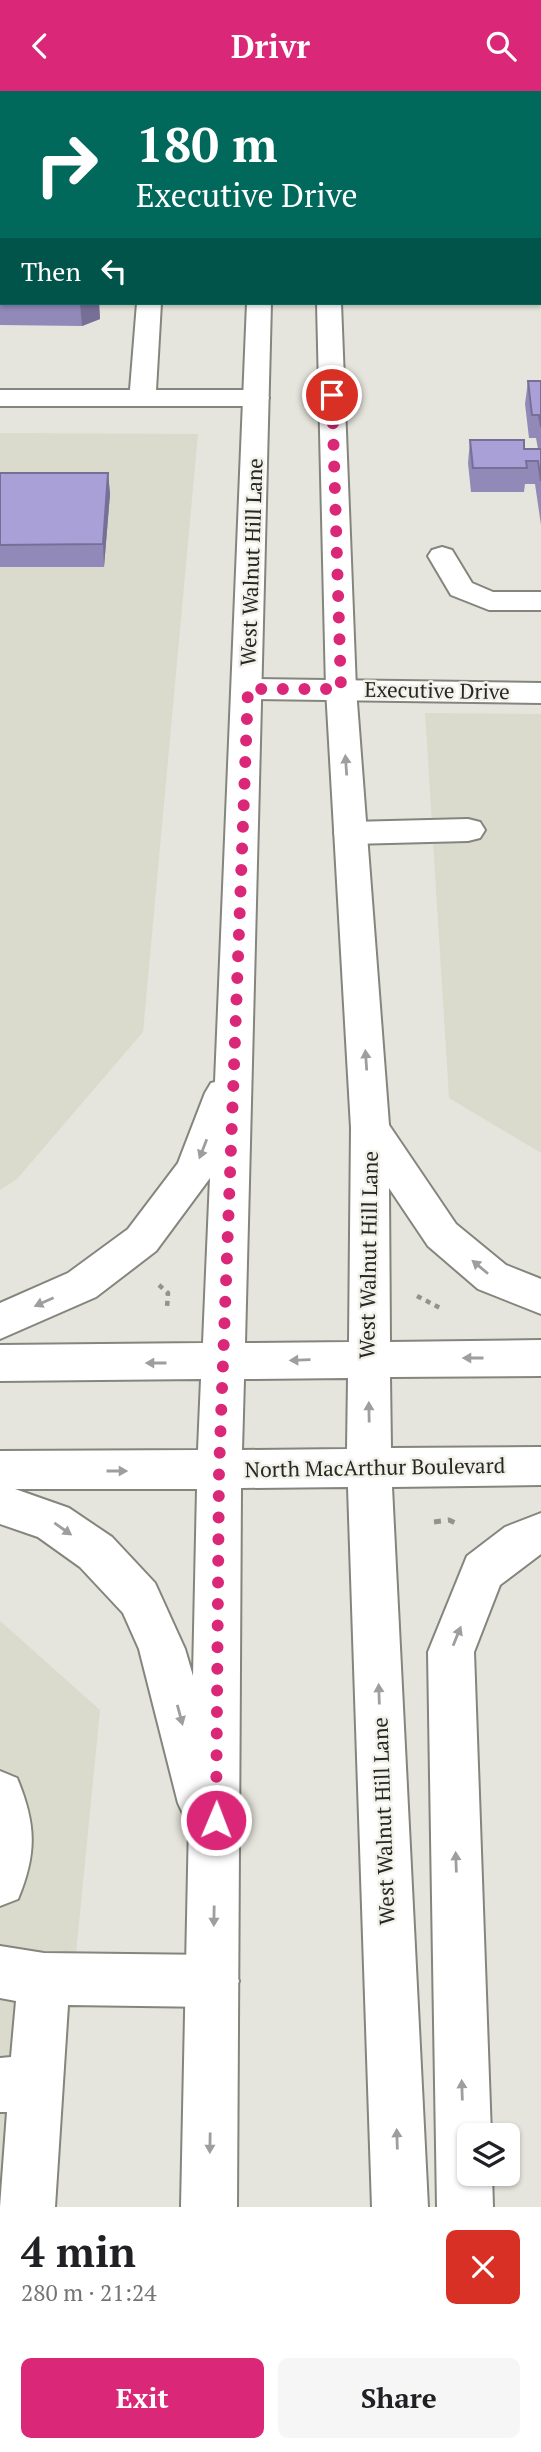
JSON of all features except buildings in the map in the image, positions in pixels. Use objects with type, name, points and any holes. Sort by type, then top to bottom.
[{"type":"main road","points":[[142,398],[149,305]]},
{"type":"main road","name":"West Walnut Hill Lane","points":[[209,2207],[216,1847],[219,1471],[236,1062],[259,305]]},
{"type":"main road","name":"West Walnut Hill Lane","points":[[330,305],[341,689],[370,1128],[369,1466],[400,2207]]},
{"type":"main road","points":[[0,398],[256,398]]},
{"type":"main road","points":[[442,556],[461,589],[489,601],[541,601]]},
{"type":"main road","name":"Executive Drive","points":[[248,689],[541,693]]},
{"type":"main road","points":[[351,833],[468,830]]},
{"type":"main road","points":[[0,1322],[82,1285],[142,1240],[195,1170],[236,1062]]},
{"type":"main road","points":[[370,1128],[442,1235],[492,1277],[541,1297]]},
{"type":"main road","points":[[0,1363],[541,1358]]},
{"type":"main road","name":"North MacArthur Boulevard","points":[[0,1470],[219,1471],[369,1466],[541,1466]]},
{"type":"main road","points":[[0,1504],[52,1522],[96,1552],[139,1598],[162,1649],[216,1847]]},
{"type":"main road","points":[[465,2207],[450,1652],[483,1571],[521,1541],[541,1533]]},
{"type":"main road","points":[[0,1795],[9,1838],[0,1881]]},
{"type":"main road","points":[[27,2207],[18,2084],[22,1975],[213,1981]]},
{"type":"path","points":[[417,1296],[442,1308]]},
{"type":"shaded area","points":[[0,433],[198,434],[143,1032],[17,1179],[0,1190]]},
{"type":"shaded area","points":[[425,713],[541,714],[541,1153],[449,1098]]},
{"type":"shaded area","points":[[0,1621],[100,1710],[51,2207],[0,2207]]},
{"type":"route","points":[[216,1820],[219,1471],[248,689],[341,689],[332,395]]}]
